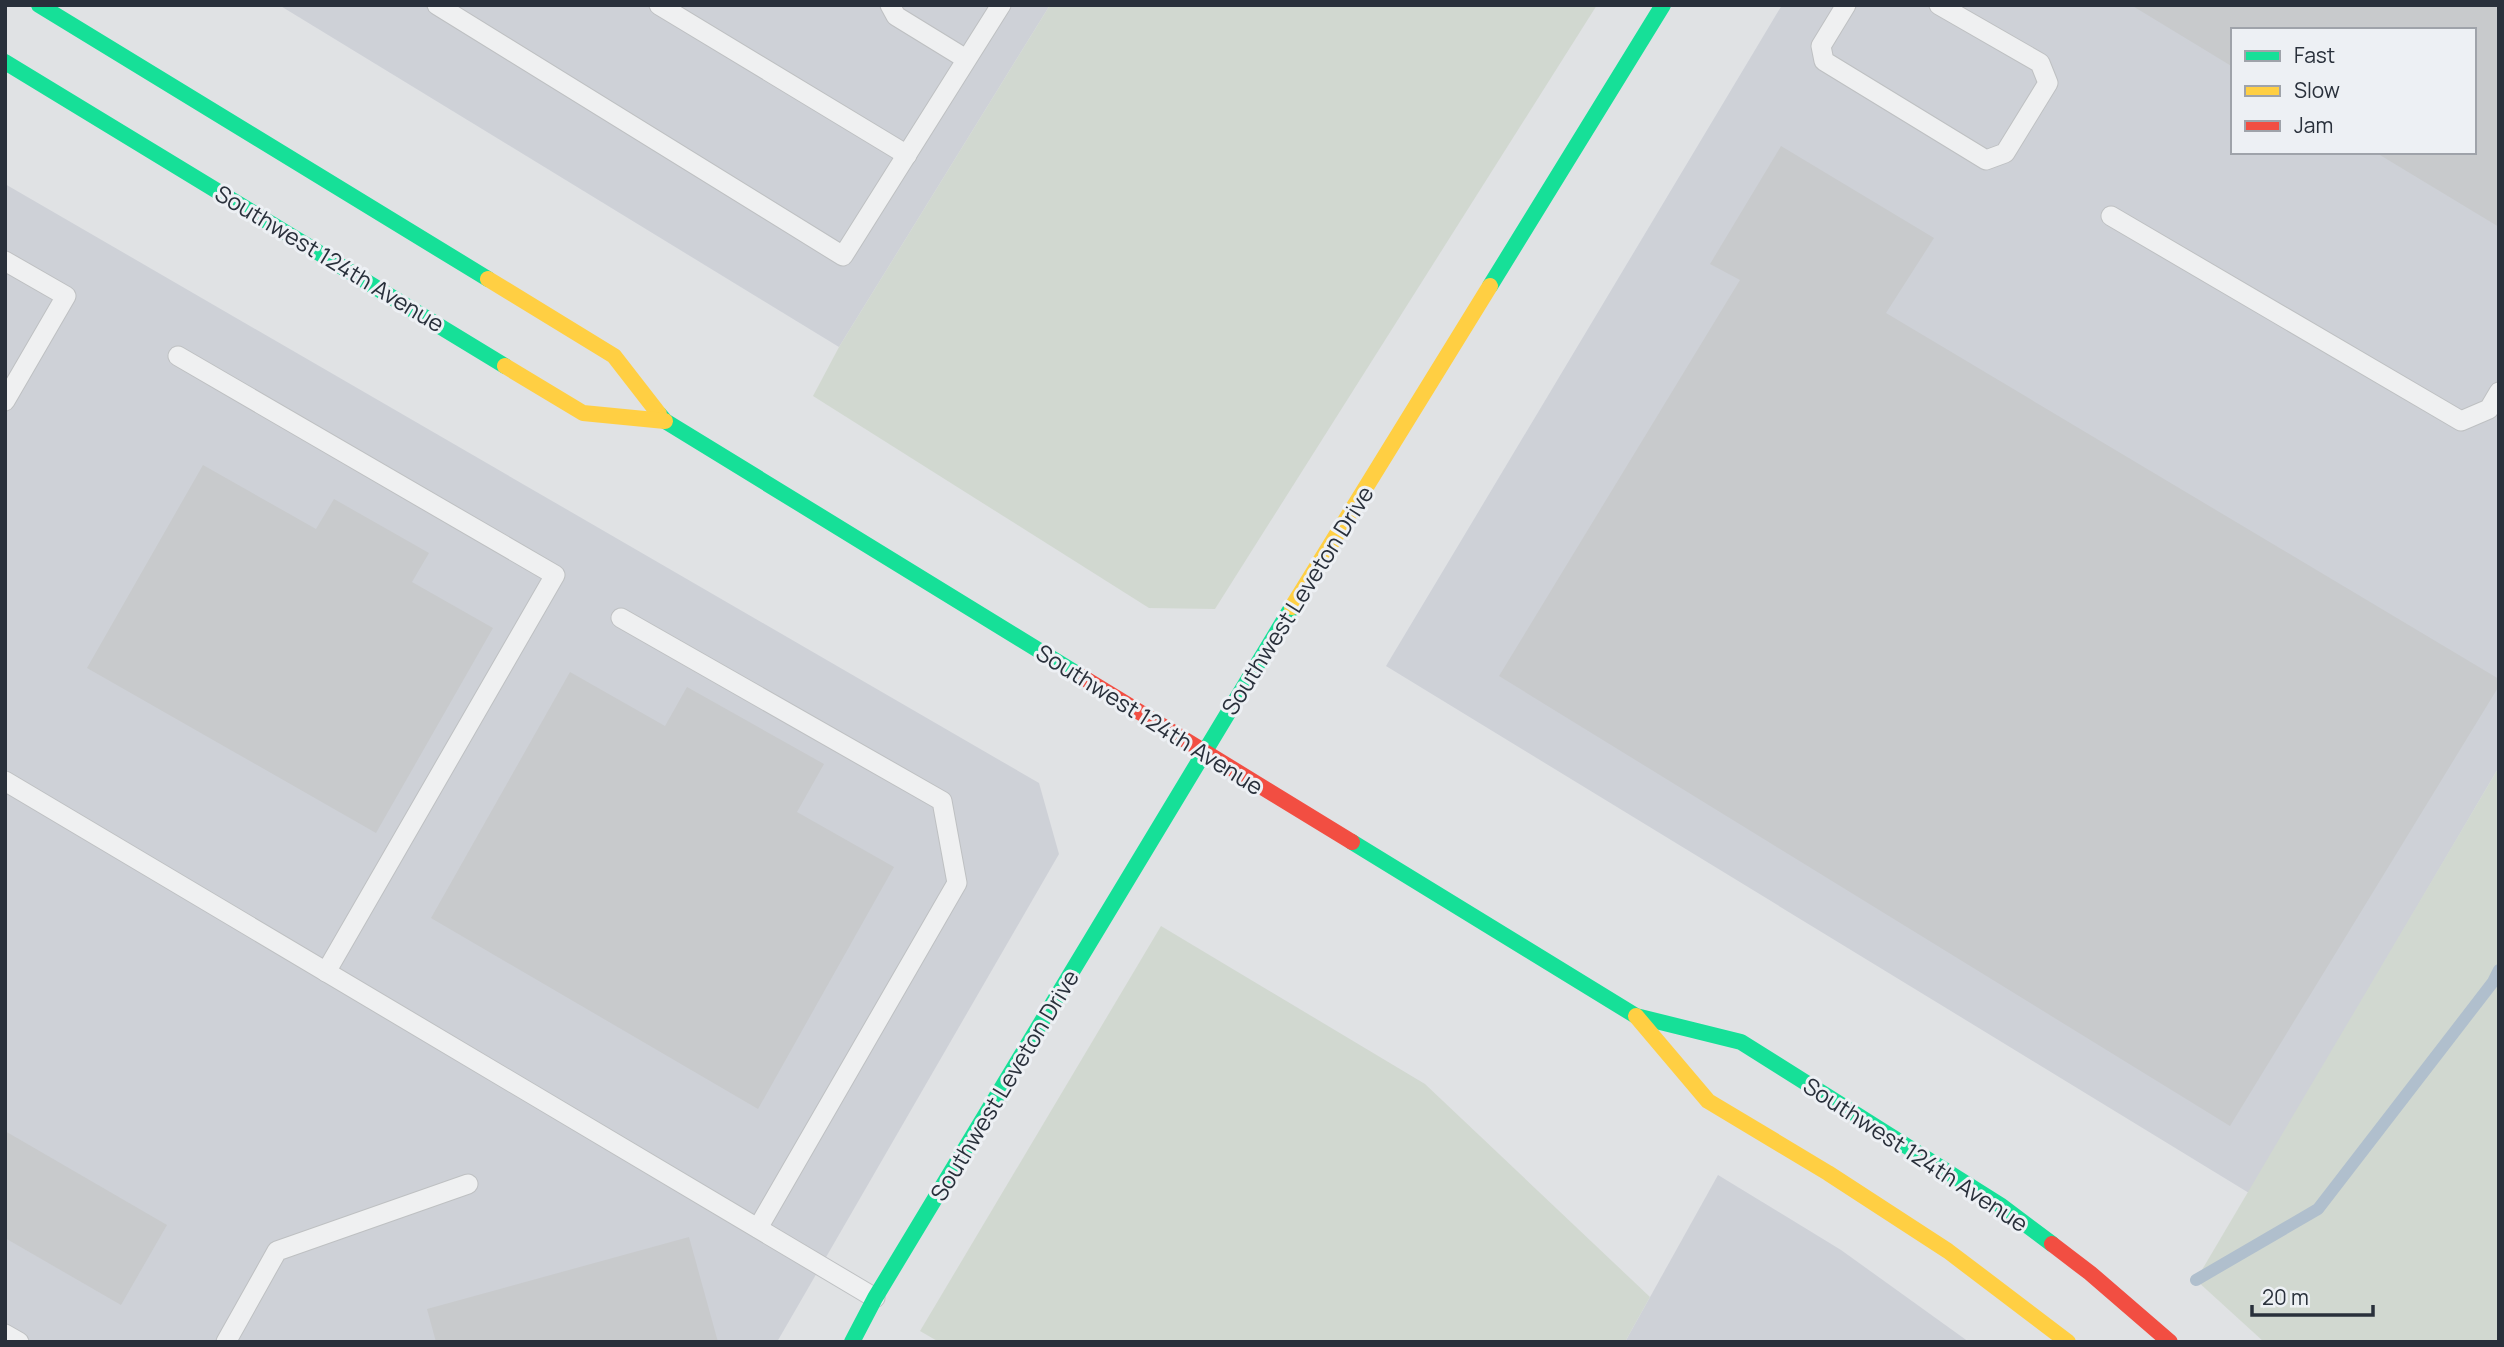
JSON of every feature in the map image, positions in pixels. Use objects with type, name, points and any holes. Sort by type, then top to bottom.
[{"type":"main road","name":"Southwest 124th Avenue","points":[[39,5],[614,356],[665,421],[1636,1016],[1741,1042],[2000,1205],[2090,1273],[2170,1342]]},
{"type":"main road","name":"Southwest Leveton Drive","points":[[853,1341],[875,1298],[1203,751],[1663,5]]},
{"type":"main road","name":"Southwest 124th Avenue","points":[[5,62],[583,413],[665,421]]},
{"type":"main road","name":"Southwest 124th Avenue","points":[[1636,1016],[1708,1101],[1828,1173],[1948,1251],[2068,1342]]},
{"type":"lane","points":[[437,5],[843,256],[1001,5]]},
{"type":"lane","points":[[659,5],[907,155]]},
{"type":"lane","points":[[890,5],[896,16],[966,59]]},
{"type":"lane","points":[[1846,5],[1821,46],[1824,61],[1986,160],[2005,153],[2048,83],[2040,63],[1939,5]]},
{"type":"lane","points":[[2111,216],[2461,421],[2488,409],[2499,392]]},
{"type":"lane","points":[[5,261],[66,296],[5,401]]},
{"type":"lane","points":[[178,356],[555,575],[326,972]]},
{"type":"lane","points":[[621,618],[942,801],[957,883],[758,1228]]},
{"type":"lane","points":[[5,782],[875,1298]]},
{"type":"lane","points":[[226,1342],[277,1251],[468,1184]]},
{"type":"lane","points":[[5,1334],[19,1342]]},
{"type":"shaded area","points":[[279,5],[1050,5],[839,347]]},
{"type":"shaded area","points":[[1050,5],[1597,5],[1215,609],[1149,608],[813,396],[839,347]]},
{"type":"shaded area","points":[[1782,5],[2499,5],[2499,767],[2249,1193],[1386,666]]},
{"type":"shaded area","points":[[5,184],[1039,783],[1059,854],[777,1342],[5,1342]]},
{"type":"shaded area","points":[[2499,767],[2499,1342],[2264,1342],[2196,1280]]},
{"type":"shaded area","points":[[1161,926],[1425,1084],[1650,1297],[1625,1342],[939,1342],[920,1331]]},
{"type":"shaded area","points":[[1718,1175],[1841,1250],[1969,1342],[1625,1342]]},
{"type":"building","points":[[2131,5],[2499,5],[2499,227],[2378,154],[2476,154],[2476,28],[2231,28],[2231,66]]},
{"type":"building","points":[[1781,146],[1934,238],[1886,313],[2499,679],[2499,686],[2230,1126],[1499,676],[1740,280],[1710,264]]},
{"type":"building","points":[[203,465],[316,529],[334,499],[429,553],[412,582],[493,628],[376,833],[87,668]]},
{"type":"building","points":[[570,672],[665,726],[687,687],[824,764],[797,812],[894,867],[758,1109],[431,918]]},
{"type":"building","points":[[5,1131],[167,1225],[121,1305],[5,1238]]},
{"type":"building","points":[[689,1237],[718,1342],[436,1342],[427,1309]]},
{"type":"waterway","points":[[2196,1280],[2318,1209],[2493,982],[2499,970]]},
{"type":"traffic: fast","points":[[39,5],[488,279]]},
{"type":"traffic: fast","points":[[1490,286],[1663,5]]},
{"type":"traffic: fast","points":[[5,62],[505,366]]},
{"type":"traffic: fast","points":[[659,414],[665,421],[1079,675]]},
{"type":"traffic: fast","points":[[852,1342],[875,1298],[1292,607]]},
{"type":"traffic: fast","points":[[1352,842],[1636,1016],[1741,1042],[2000,1205],[2052,1244]]},
{"type":"traffic: slow","points":[[488,279],[614,356],[659,414]]},
{"type":"traffic: slow","points":[[1292,607],[1490,286]]},
{"type":"traffic: slow","points":[[505,366],[583,413],[665,421]]},
{"type":"traffic: slow","points":[[1636,1016],[1708,1101],[1828,1173],[1948,1251],[2068,1342]]},
{"type":"traffic: jam","points":[[1079,675],[1352,842]]},
{"type":"traffic: jam","points":[[2052,1244],[2170,1342]]}]
